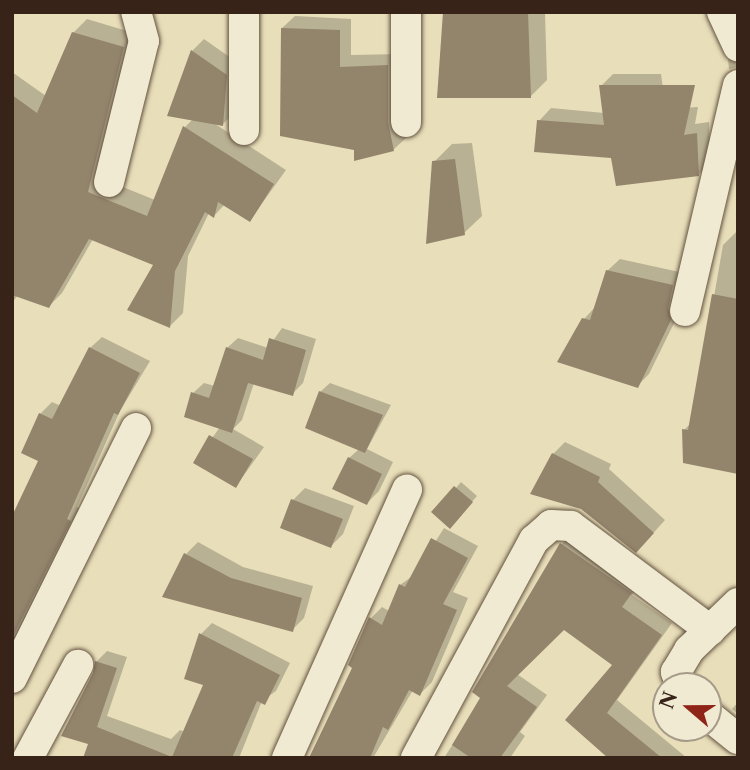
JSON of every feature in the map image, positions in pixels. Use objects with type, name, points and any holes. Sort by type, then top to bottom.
[{"type":"street","points":[[109,182],[144,41],[136,12]]},
{"type":"street","points":[[244,12],[244,130]]},
{"type":"street","points":[[406,12],[406,122]]},
{"type":"street","points":[[722,12],[738,47]]},
{"type":"street","points":[[685,311],[738,86]]},
{"type":"street","points":[[12,678],[136,428]]},
{"type":"street","points":[[287,758],[407,490]]},
{"type":"street","points":[[416,758],[534,540],[551,525],[571,526],[710,630]]},
{"type":"street","points":[[676,672],[710,630],[738,603]]},
{"type":"street","points":[[28,758],[78,665]]},
{"type":"street","points":[[722,726],[738,739]]},
{"type":"building","points":[[443,12],[528,12],[531,98],[437,98]]},
{"type":"building","points":[[281,28],[340,30],[340,67],[388,65],[388,122],[394,151],[354,161],[354,150],[280,136]]},
{"type":"building","points":[[72,32],[124,47],[88,192],[147,216],[183,126],[274,184],[250,222],[218,202],[214,218],[205,212],[175,271],[170,328],[127,310],[153,265],[89,239],[49,308],[12,295],[12,95],[37,113]]},
{"type":"building","points":[[191,50],[227,75],[223,126],[167,116]]},
{"type":"building","points":[[599,85],[695,85],[684,135],[697,133],[699,176],[616,186],[611,158],[534,152],[537,120],[604,125]]},
{"type":"building","points":[[455,159],[465,235],[426,244],[432,161]]},
{"type":"building","points":[[606,270],[673,285],[668,308],[671,320],[638,388],[557,362],[582,318],[590,320]]},
{"type":"building","points":[[712,294],[738,299],[738,474],[683,463],[682,429],[688,430]]},
{"type":"building","points":[[269,338],[306,350],[293,396],[248,383],[232,433],[184,417],[191,392],[209,398],[226,347],[263,360]]},
{"type":"building","points":[[89,347],[140,373],[118,415],[114,413],[67,519],[71,521],[12,638],[12,516],[38,461],[21,453],[39,413],[52,419]]},
{"type":"building","points":[[319,391],[383,415],[365,453],[305,428]]},
{"type":"building","points":[[209,435],[253,459],[236,488],[193,463]]},
{"type":"building","points":[[552,453],[600,477],[598,482],[654,533],[636,553],[581,509],[530,494]]},
{"type":"building","points":[[348,457],[382,474],[367,505],[332,489]]},
{"type":"building","points":[[454,486],[473,502],[450,529],[431,512]]},
{"type":"building","points":[[291,499],[343,519],[331,548],[280,528]]},
{"type":"building","points":[[431,538],[468,558],[443,604],[457,610],[420,696],[409,690],[388,730],[383,727],[370,758],[309,758],[352,668],[348,665],[369,617],[382,625],[399,584],[405,587]]},
{"type":"building","points":[[560,543],[632,593],[622,607],[662,635],[607,713],[662,758],[608,758],[565,720],[612,665],[564,630],[507,686],[537,707],[500,758],[471,758],[452,745],[480,698],[472,692]]},
{"type":"building","points":[[184,553],[231,578],[302,598],[293,632],[162,597]]},
{"type":"building","points":[[199,633],[280,675],[265,705],[257,701],[232,758],[83,758],[88,744],[61,736],[93,673],[95,661],[117,668],[97,727],[172,757],[203,685],[184,679]]}]
